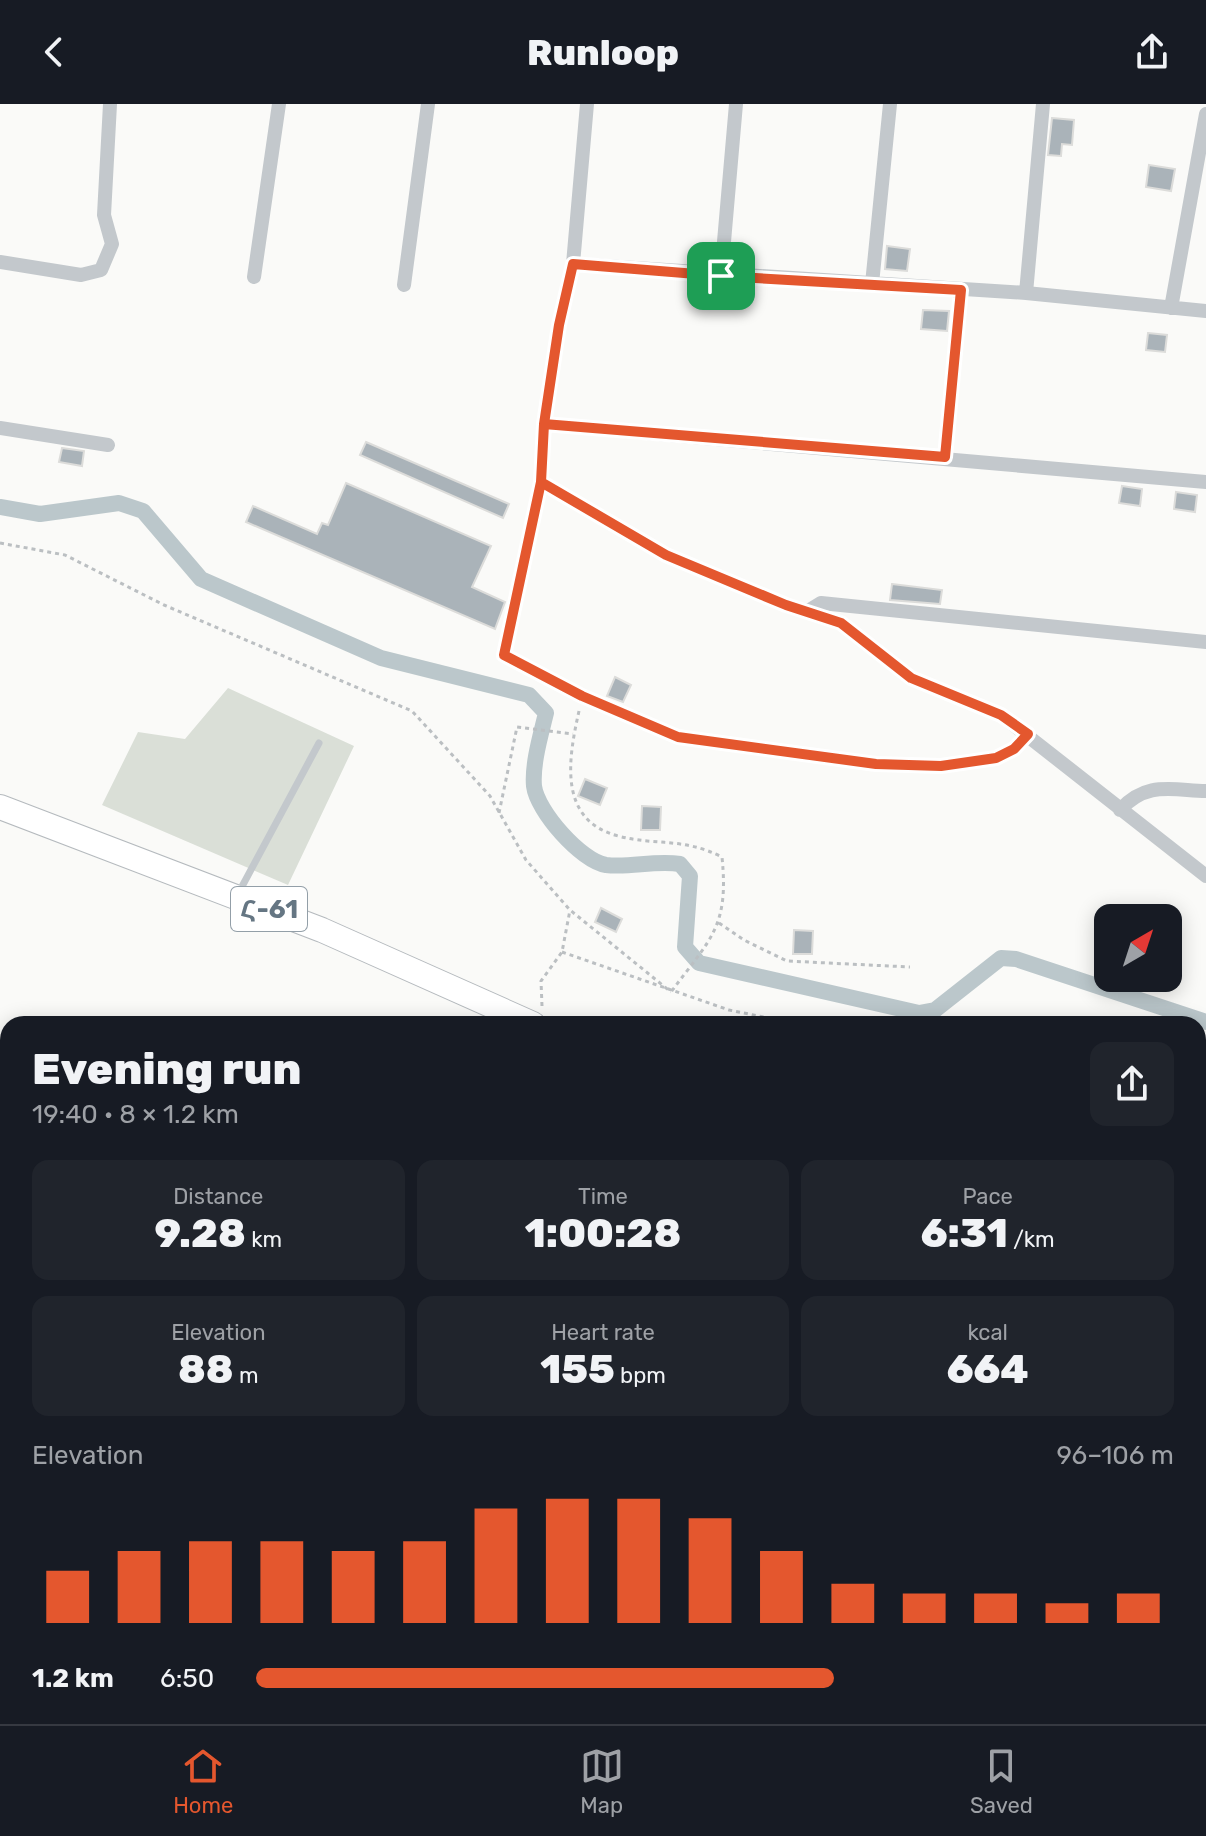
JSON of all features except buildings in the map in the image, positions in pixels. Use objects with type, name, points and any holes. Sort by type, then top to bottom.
[{"type":"main road","name":"Հ-61","points":[[0,807],[237,896],[536,1016]]},
{"type":"street","points":[[0,262],[81,275],[101,270],[112,244],[104,215],[110,104]]},
{"type":"street","points":[[254,277],[279,104]]},
{"type":"street","points":[[404,285],[428,104]]},
{"type":"street","points":[[587,104],[573,264],[559,325],[544,424],[541,482],[504,655],[582,696],[678,737],[876,764],[941,766],[996,758],[1014,749],[1028,734]]},
{"type":"street","points":[[721,276],[736,104]]},
{"type":"street","points":[[872,284],[890,104]]},
{"type":"street","points":[[1026,293],[1043,104]]},
{"type":"street","points":[[1171,308],[1206,114]]},
{"type":"street","points":[[573,264],[721,276],[1026,293],[1206,311]]},
{"type":"street","points":[[945,457],[961,290]]},
{"type":"street","points":[[544,424],[1206,482]]},
{"type":"street","points":[[0,428],[108,445]]},
{"type":"street","points":[[541,482],[666,555],[841,623],[911,678],[1001,715],[1206,876]]},
{"type":"street","points":[[808,611],[821,603],[1206,642]]},
{"type":"street","points":[[1120,810],[1133,796],[1147,789],[1206,791]]},
{"type":"lane","points":[[237,896],[319,743]]},
{"type":"path","points":[[0,543],[65,555],[164,605],[412,711],[490,796],[526,860],[570,910],[671,992]]},
{"type":"path","points":[[582,696],[574,735],[570,793],[591,825],[620,837],[700,846],[722,857],[726,896],[719,923],[671,992]]},
{"type":"path","points":[[499,813],[517,727],[550,729],[574,735]]},
{"type":"path","points":[[538,1016],[541,981],[562,952],[570,910]]},
{"type":"path","points":[[719,923],[744,940],[787,961],[910,967]]},
{"type":"path","points":[[562,952],[671,992],[759,1016]]},
{"type":"shaded area","points":[[228,688],[354,746],[288,885],[102,805],[138,732],[185,739]]},
{"type":"waterway","points":[[0,507],[40,514],[119,503],[143,511],[201,579],[381,658],[529,695],[546,713],[534,777],[534,786],[543,808],[573,845],[596,861],[615,866],[680,864],[690,876],[685,947],[699,963],[919,1013],[935,1010],[1001,958],[1016,959],[1188,1016]]},
{"type":"route","points":[[721,276],[573,264],[559,325],[544,424],[541,482],[504,655],[582,696],[678,737],[876,764],[941,766],[996,758],[1014,749],[1028,734],[1001,715],[911,678],[841,623],[786,605],[666,555],[541,482],[544,424],[945,457],[961,290],[721,276]]}]
